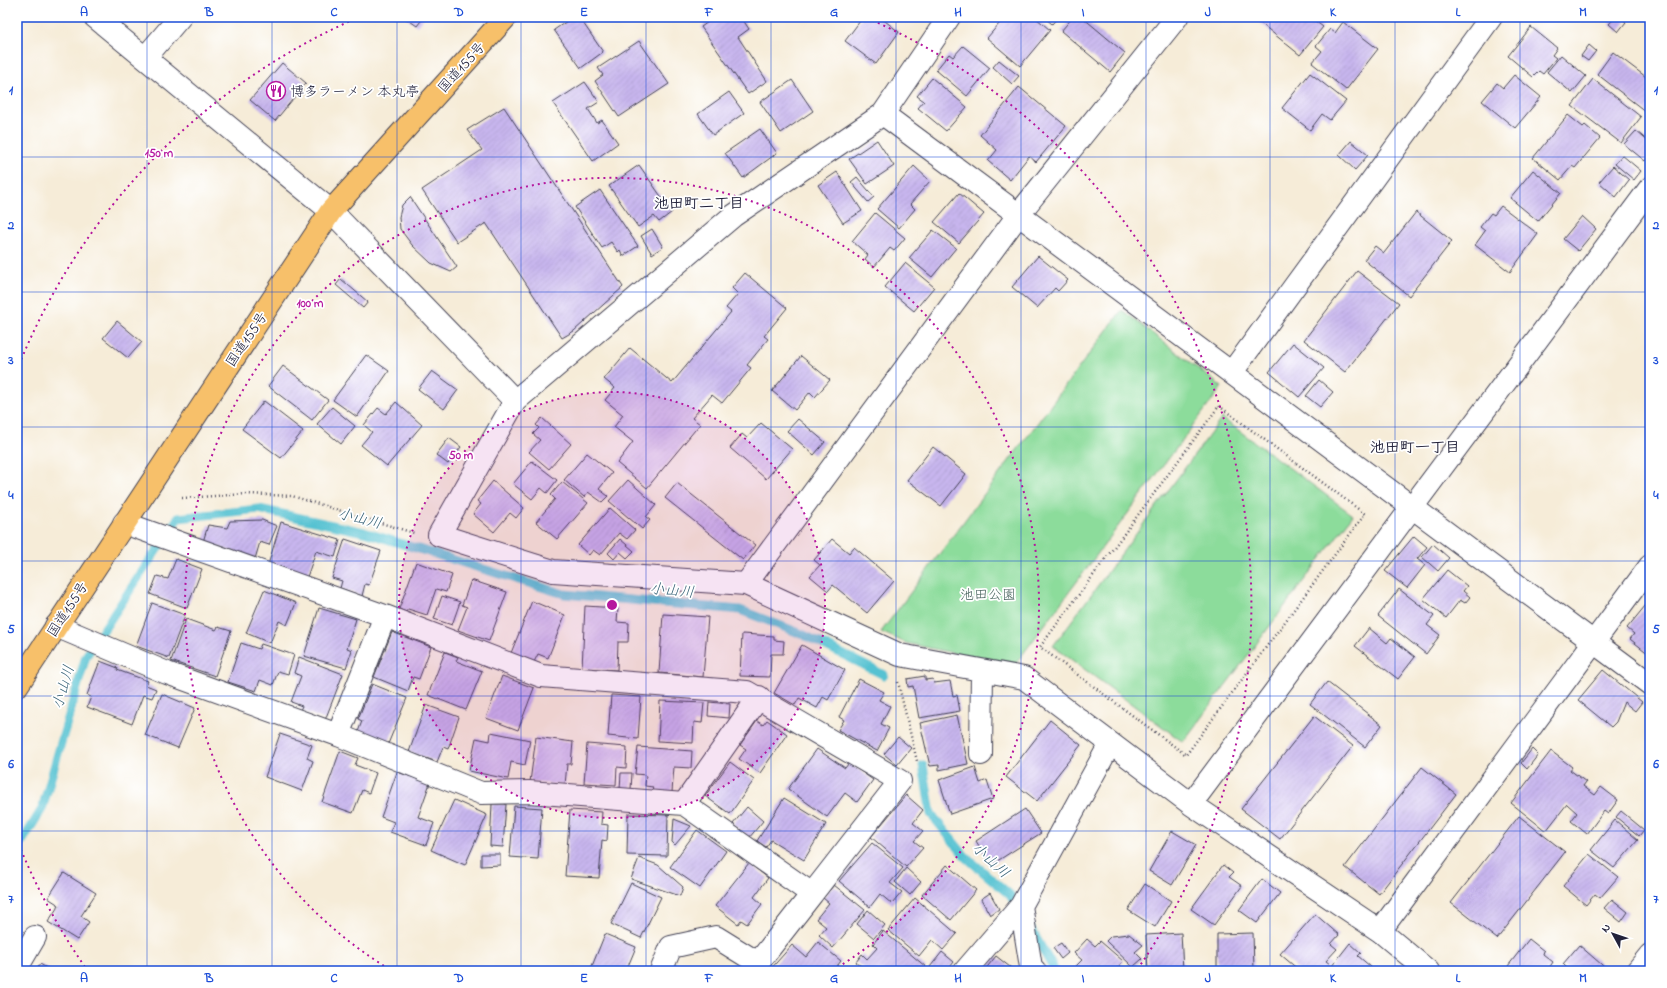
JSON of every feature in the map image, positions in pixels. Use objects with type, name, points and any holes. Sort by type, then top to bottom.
[{"type":"highway","name":"国道155号","points":[[17,686],[331,210],[506,17]]},
{"type":"street","points":[[95,17],[331,210],[515,401]]},
{"type":"street","points":[[145,58],[180,17]]},
{"type":"street","points":[[949,17],[883,114],[733,216],[515,401],[439,535],[553,571],[746,584],[900,656],[1024,678],[1191,804],[1380,931],[1428,971]]},
{"type":"street","points":[[746,584],[1019,214],[1177,17]]},
{"type":"street","points":[[1232,372],[1491,17]]},
{"type":"street","points":[[883,114],[1650,684]]},
{"type":"street","points":[[1191,804],[1650,188]]},
{"type":"street","points":[[124,524],[385,616],[541,676],[746,692],[759,697],[900,781],[758,963],[716,937],[671,947],[661,971]]},
{"type":"street","points":[[1380,931],[1650,566]]},
{"type":"street","points":[[338,735],[385,616]]},
{"type":"street","points":[[56,626],[167,673],[338,735],[481,792],[529,792],[684,804],[812,894]]},
{"type":"street","points":[[981,754],[982,671]]},
{"type":"street","points":[[684,804],[759,697]]},
{"type":"street","points":[[965,971],[1021,906],[1110,744]]},
{"type":"street","points":[[1021,906],[1031,967],[1036,971]]},
{"type":"street","points":[[17,968],[35,937]]},
{"type":"street","points":[[1637,971],[1650,955]]},
{"type":"path","points":[[1220,406],[1365,514],[1186,755],[1040,647],[1220,406]]},
{"type":"path","points":[[182,498],[246,494],[292,496],[409,532],[439,535]]},
{"type":"path","points":[[900,656],[896,674],[917,761],[900,781]]},
{"type":"green space","name":"池田公園","points":[[1122,310],[1222,387],[1014,666],[906,643],[881,632]]},
{"type":"green space","points":[[1222,418],[1353,515],[1183,742],[1053,646]]},
{"type":"building","points":[[404,17],[424,17],[417,26]]},
{"type":"building","points":[[573,17],[579,17],[603,52],[581,68],[554,30]]},
{"type":"building","points":[[715,17],[741,17],[749,29],[738,37],[767,81],[748,94],[701,27]]},
{"type":"building","points":[[863,17],[880,17],[899,32],[876,64],[845,41]]},
{"type":"building","points":[[1005,17],[1035,17],[1050,30],[1020,66],[987,38]]},
{"type":"building","points":[[1044,17],[1058,17],[1052,24]]},
{"type":"building","points":[[1073,17],[1082,17],[1125,53],[1110,72],[1061,31]]},
{"type":"building","points":[[1253,17],[1310,17],[1323,27],[1300,55]]},
{"type":"building","points":[[1615,17],[1620,17],[1626,22],[1618,32],[1609,24]]},
{"type":"building","points":[[1343,22],[1378,49],[1346,90],[1312,63],[1322,51],[1316,46],[1330,29],[1335,33]]},
{"type":"building","points":[[1531,27],[1557,48],[1552,55],[1556,58],[1543,74],[1539,71],[1533,77],[1508,56]]},
{"type":"building","points":[[639,41],[669,84],[619,117],[595,81],[603,75],[598,68]]},
{"type":"building","points":[[1589,45],[1596,51],[1588,61],[1581,56]]},
{"type":"building","points":[[963,46],[990,68],[967,96],[936,70],[949,54],[953,57]]},
{"type":"building","points":[[1613,52],[1650,80],[1650,115],[1597,74]]},
{"type":"building","points":[[1561,55],[1586,76],[1572,93],[1547,72]]},
{"type":"building","points":[[999,60],[1019,76],[1012,84],[993,67]]},
{"type":"building","points":[[282,63],[306,83],[275,121],[250,100]]},
{"type":"building","points":[[1310,73],[1346,101],[1330,120],[1322,114],[1310,130],[1282,108]]},
{"type":"building","points":[[1514,75],[1541,97],[1515,128],[1482,101],[1497,83],[1503,88]]},
{"type":"building","points":[[932,78],[967,107],[946,131],[918,108],[924,101],[917,96]]},
{"type":"building","points":[[1593,79],[1641,117],[1621,143],[1572,106]]},
{"type":"building","points":[[792,80],[813,111],[781,133],[760,102]]},
{"type":"building","points":[[585,82],[599,102],[588,109],[597,123],[602,120],[618,143],[593,161],[553,103]]},
{"type":"building","points":[[1019,87],[1066,126],[1036,162],[1029,156],[1010,180],[988,161],[997,150],[980,135]]},
{"type":"building","points":[[729,92],[744,113],[713,135],[698,114]]},
{"type":"building","points":[[504,107],[623,287],[574,331],[562,338],[486,223],[457,242],[422,190],[482,150],[467,130]]},
{"type":"building","points":[[1568,115],[1583,127],[1585,125],[1600,138],[1575,168],[1572,166],[1560,180],[1533,158]]},
{"type":"building","points":[[760,129],[777,153],[743,178],[725,153]]},
{"type":"building","points":[[1636,131],[1650,143],[1650,155],[1645,161],[1624,144]]},
{"type":"building","points":[[877,140],[894,166],[867,184],[849,159]]},
{"type":"building","points":[[1351,141],[1368,155],[1355,170],[1339,155]]},
{"type":"building","points":[[1622,155],[1641,171],[1634,180],[1615,164]]},
{"type":"building","points":[[639,165],[672,212],[659,222],[654,216],[638,227],[609,186]]},
{"type":"building","points":[[914,166],[930,181],[910,204],[915,209],[899,228],[877,209]]},
{"type":"building","points":[[1613,166],[1629,180],[1616,197],[1599,182]]},
{"type":"building","points":[[1533,170],[1561,193],[1538,221],[1510,198]]},
{"type":"building","points":[[837,172],[862,211],[843,223],[818,185]]},
{"type":"building","points":[[857,177],[874,197],[868,202],[851,182]]},
{"type":"building","points":[[600,190],[638,246],[623,256],[620,250],[618,252],[611,242],[602,248],[575,207]]},
{"type":"building","points":[[959,193],[984,214],[959,243],[934,222]]},
{"type":"building","points":[[410,197],[457,267],[451,272],[431,263],[412,245],[400,229],[399,217],[402,205]]},
{"type":"building","points":[[1501,206],[1538,234],[1510,272],[1475,245],[1485,231],[1480,227],[1491,213],[1494,215]]},
{"type":"building","points":[[1416,212],[1452,241],[1409,296],[1364,260],[1375,246],[1384,253]]},
{"type":"building","points":[[875,213],[905,238],[894,251],[890,248],[874,267],[865,259],[868,255],[852,241]]},
{"type":"building","points":[[1582,216],[1596,229],[1578,251],[1563,239]]},
{"type":"building","points":[[652,229],[663,247],[652,254],[641,236]]},
{"type":"building","points":[[933,230],[956,248],[932,277],[909,258]]},
{"type":"building","points":[[1038,256],[1068,280],[1058,291],[1055,288],[1037,308],[1012,287]]},
{"type":"building","points":[[905,263],[934,287],[914,311],[885,287]]},
{"type":"building","points":[[1357,271],[1399,303],[1345,372],[1304,340]]},
{"type":"building","points":[[745,273],[787,308],[764,336],[768,339],[747,365],[751,368],[722,403],[712,395],[692,418],[700,424],[647,488],[617,463],[633,442],[614,427],[623,415],[605,400],[615,388],[604,379],[630,348],[672,383],[731,312],[726,308],[738,294],[732,288]]},
{"type":"building","points":[[341,279],[368,302],[363,308],[336,285]]},
{"type":"building","points":[[117,321],[142,342],[128,358],[103,338]]},
{"type":"building","points":[[1293,343],[1324,368],[1299,397],[1269,372]]},
{"type":"building","points":[[366,355],[389,371],[357,417],[333,400]]},
{"type":"building","points":[[801,356],[830,380],[815,397],[810,392],[795,410],[772,391]]},
{"type":"building","points":[[283,366],[328,400],[312,420],[268,386]]},
{"type":"building","points":[[432,371],[458,390],[444,409],[418,389]]},
{"type":"building","points":[[1319,380],[1333,392],[1320,407],[1306,396]]},
{"type":"building","points":[[264,401],[303,431],[281,458],[242,429]]},
{"type":"building","points":[[396,402],[422,425],[387,466],[361,445],[372,432],[364,425],[378,408],[386,414]]},
{"type":"building","points":[[332,407],[355,426],[341,444],[317,424]]},
{"type":"building","points":[[542,418],[571,444],[549,469],[529,452],[540,440],[533,434],[539,428],[536,425]]},
{"type":"building","points":[[798,419],[825,442],[814,455],[787,431]]},
{"type":"building","points":[[761,423],[792,449],[766,479],[730,448],[742,434],[747,438]]},
{"type":"building","points":[[449,438],[461,447],[448,464],[436,455]]},
{"type":"building","points":[[933,447],[966,474],[941,506],[907,480]]},
{"type":"building","points":[[587,453],[612,473],[599,489],[608,496],[602,502],[588,492],[584,497],[564,480]]},
{"type":"building","points":[[532,461],[557,480],[547,493],[541,488],[532,499],[513,484]]},
{"type":"building","points":[[628,480],[656,505],[646,517],[650,520],[642,529],[609,501]]},
{"type":"building","points":[[493,481],[524,508],[516,518],[510,513],[494,532],[473,514],[481,504],[477,501]]},
{"type":"building","points":[[562,482],[588,503],[557,539],[536,522],[555,499],[551,495]]},
{"type":"building","points":[[677,483],[755,545],[743,560],[665,498]]},
{"type":"building","points":[[610,508],[635,530],[627,539],[619,533],[600,555],[593,550],[589,555],[578,545]]},
{"type":"building","points":[[262,520],[277,526],[269,545],[260,542],[255,559],[203,542],[208,525],[227,528],[230,521]]},
{"type":"building","points":[[281,522],[340,540],[335,557],[316,551],[307,577],[268,565]]},
{"type":"building","points":[[1414,536],[1427,547],[1417,559],[1425,565],[1407,588],[1385,571]]},
{"type":"building","points":[[345,539],[381,551],[369,585],[365,584],[362,596],[340,588],[342,581],[332,578]]},
{"type":"building","points":[[620,539],[634,551],[627,558],[620,552],[614,559],[608,553]]},
{"type":"building","points":[[832,539],[849,553],[854,547],[894,581],[867,613],[833,585],[828,591],[810,576],[820,565],[814,560]]},
{"type":"building","points":[[1433,544],[1449,558],[1438,571],[1422,557]]},
{"type":"building","points":[[176,559],[202,569],[187,608],[150,594],[157,576],[168,579]]},
{"type":"building","points":[[416,562],[452,575],[446,592],[436,589],[427,615],[408,609],[406,612],[399,609]]},
{"type":"building","points":[[1447,570],[1467,586],[1463,591],[1470,597],[1465,603],[1460,600],[1446,618],[1423,599]]},
{"type":"building","points":[[471,580],[507,592],[489,641],[458,630],[467,607],[462,605]]},
{"type":"building","points":[[1399,589],[1434,616],[1427,625],[1440,635],[1426,654],[1378,616]]},
{"type":"building","points":[[264,590],[296,603],[287,625],[279,621],[270,643],[246,633]]},
{"type":"building","points":[[442,596],[460,602],[452,625],[434,619]]},
{"type":"building","points":[[1650,600],[1650,655],[1630,639],[1634,634],[1627,628]]},
{"type":"building","points":[[532,601],[565,615],[548,658],[538,654],[534,662],[511,653]]},
{"type":"building","points":[[152,603],[185,615],[169,658],[136,646]]},
{"type":"building","points":[[585,606],[618,608],[617,622],[629,623],[628,642],[618,642],[617,670],[582,668]]},
{"type":"building","points":[[319,608],[356,619],[347,648],[352,650],[346,668],[304,656]]},
{"type":"building","points":[[663,614],[708,617],[703,677],[659,673]]},
{"type":"building","points":[[186,619],[216,630],[218,627],[231,631],[215,676],[171,661]]},
{"type":"building","points":[[1369,628],[1387,643],[1391,638],[1415,657],[1398,679],[1355,646]]},
{"type":"building","points":[[392,632],[431,647],[419,679],[413,677],[408,691],[374,677]]},
{"type":"building","points":[[742,634],[774,636],[774,640],[784,641],[783,654],[771,654],[770,677],[740,676]]},
{"type":"building","points":[[241,643],[259,649],[261,644],[294,655],[288,674],[278,671],[273,685],[260,680],[256,691],[228,682]]},
{"type":"building","points":[[802,645],[845,670],[828,700],[823,697],[817,708],[799,698],[795,705],[774,693]]},
{"type":"building","points":[[445,652],[458,657],[456,661],[482,671],[466,710],[428,695]]},
{"type":"building","points":[[299,657],[343,674],[325,720],[300,710],[302,706],[291,702],[301,676],[294,673]]},
{"type":"building","points":[[100,661],[118,668],[117,670],[148,681],[146,685],[156,689],[152,698],[143,695],[132,724],[87,707],[91,697],[87,695]]},
{"type":"building","points":[[1603,670],[1642,702],[1635,711],[1624,702],[1616,722],[1611,727],[1578,700]]},
{"type":"building","points":[[502,676],[534,688],[518,730],[486,718]]},
{"type":"building","points":[[925,676],[925,680],[933,679],[934,683],[950,681],[953,696],[957,695],[960,711],[919,718],[913,686],[908,687],[907,679]]},
{"type":"building","points":[[859,679],[884,692],[879,700],[890,706],[881,724],[889,728],[877,751],[838,730],[844,720],[839,717]]},
{"type":"building","points":[[1327,682],[1382,725],[1365,747],[1310,704]]},
{"type":"building","points":[[372,684],[407,698],[388,744],[358,732],[362,721],[358,719]]},
{"type":"building","points":[[162,694],[195,708],[178,748],[145,735]]},
{"type":"building","points":[[611,695],[641,697],[638,739],[608,736]]},
{"type":"building","points":[[660,701],[704,703],[702,723],[694,722],[693,743],[658,741]]},
{"type":"building","points":[[709,702],[730,704],[729,718],[708,716]]},
{"type":"building","points":[[426,705],[459,717],[448,749],[443,747],[437,762],[409,752]]},
{"type":"building","points":[[957,715],[968,764],[939,770],[939,765],[930,766],[920,723]]},
{"type":"building","points":[[1314,716],[1353,746],[1280,839],[1241,809]]},
{"type":"building","points":[[767,720],[787,734],[760,773],[739,759],[746,749],[740,745],[757,721],[763,725]]},
{"type":"building","points":[[1050,720],[1081,745],[1037,801],[1006,777]]},
{"type":"building","points":[[491,732],[530,740],[525,765],[511,762],[508,779],[469,771],[476,738],[490,741]]},
{"type":"building","points":[[280,734],[312,745],[307,758],[313,761],[302,791],[265,777]]},
{"type":"building","points":[[536,737],[573,742],[571,764],[567,764],[565,785],[530,782]]},
{"type":"building","points":[[898,737],[911,748],[897,765],[884,754]]},
{"type":"building","points":[[587,744],[627,747],[626,768],[617,767],[616,785],[584,783]]},
{"type":"building","points":[[638,747],[692,751],[691,768],[674,767],[672,792],[652,791],[653,787],[645,786],[646,775],[635,774]]},
{"type":"building","points":[[817,749],[845,768],[849,763],[873,780],[857,802],[845,793],[827,817],[788,789]]},
{"type":"building","points":[[1532,749],[1538,755],[1527,769],[1521,763]]},
{"type":"building","points":[[340,751],[358,758],[355,765],[376,773],[369,793],[362,790],[353,813],[322,802]]},
{"type":"building","points":[[1551,751],[1572,767],[1570,770],[1586,782],[1583,786],[1595,795],[1601,787],[1618,800],[1608,814],[1604,811],[1587,834],[1571,821],[1577,813],[1567,804],[1546,831],[1511,803]]},
{"type":"building","points":[[730,762],[754,780],[730,814],[705,796]]},
{"type":"building","points":[[975,767],[980,783],[987,780],[993,799],[950,814],[939,780]]},
{"type":"building","points":[[1422,767],[1456,794],[1379,894],[1345,867]]},
{"type":"building","points":[[397,772],[430,783],[418,817],[434,823],[426,845],[390,832],[394,822],[381,817]]},
{"type":"building","points":[[621,773],[632,773],[631,789],[620,789]]},
{"type":"building","points":[[906,795],[923,810],[913,823],[923,831],[914,841],[923,848],[906,867],[871,837]]},
{"type":"building","points":[[784,798],[826,824],[804,860],[771,840],[766,847],[757,841]]},
{"type":"building","points":[[454,800],[487,815],[465,865],[431,850]]},
{"type":"building","points":[[492,804],[506,804],[503,847],[490,846]]},
{"type":"building","points":[[514,806],[542,808],[538,859],[510,857]]},
{"type":"building","points":[[747,807],[763,821],[749,838],[733,824]]},
{"type":"building","points":[[1025,809],[1041,833],[991,865],[976,841]]},
{"type":"building","points":[[570,810],[602,812],[601,824],[608,825],[607,841],[602,840],[599,878],[565,876]]},
{"type":"building","points":[[1621,811],[1644,830],[1639,836],[1616,817]]},
{"type":"building","points":[[628,814],[668,815],[667,856],[627,855]]},
{"type":"building","points":[[1519,816],[1565,852],[1497,939],[1451,903]]},
{"type":"building","points":[[674,819],[691,826],[675,845],[672,842]]},
{"type":"building","points":[[1615,820],[1638,840],[1614,868],[1591,850]]},
{"type":"building","points":[[697,830],[726,851],[700,888],[670,867]]},
{"type":"building","points":[[1172,831],[1196,845],[1172,885],[1149,871]]},
{"type":"building","points":[[872,843],[903,868],[890,883],[902,892],[892,904],[880,894],[870,907],[839,881]]},
{"type":"building","points":[[481,854],[500,854],[500,865],[481,866]]},
{"type":"building","points":[[1589,854],[1618,877],[1600,898],[1595,894],[1586,905],[1563,886]]},
{"type":"building","points":[[639,858],[658,865],[683,887],[680,896],[631,879]]},
{"type":"building","points":[[749,863],[768,878],[754,897],[762,904],[747,924],[741,920],[738,924],[715,906]]},
{"type":"building","points":[[947,865],[976,890],[951,920],[922,895]]},
{"type":"building","points":[[1223,865],[1233,873],[1229,877],[1242,886],[1214,925],[1191,909]]},
{"type":"building","points":[[906,868],[921,882],[910,895],[895,882]]},
{"type":"building","points":[[64,873],[96,893],[81,916],[89,922],[77,940],[48,922],[59,905],[48,898]]},
{"type":"building","points":[[1262,879],[1280,893],[1257,923],[1239,910]]},
{"type":"building","points":[[631,883],[661,897],[641,938],[611,924]]},
{"type":"building","points":[[1145,884],[1171,901],[1155,927],[1128,910]]},
{"type":"building","points":[[834,885],[865,910],[833,948],[819,935],[826,927],[816,919],[829,903],[823,898]]},
{"type":"building","points":[[990,893],[999,909],[990,915],[981,899]]},
{"type":"building","points":[[915,898],[957,934],[943,950],[932,940],[919,956],[888,930]]},
{"type":"building","points":[[1612,899],[1628,912],[1621,922],[1604,908]]},
{"type":"building","points":[[868,910],[885,925],[874,938],[857,924]]},
{"type":"building","points":[[1315,914],[1339,935],[1331,944],[1337,949],[1326,961],[1330,964],[1324,971],[1300,971],[1280,954]]},
{"type":"building","points":[[883,931],[926,967],[922,971],[867,971],[856,962],[862,954],[867,959],[877,948],[873,944]]},
{"type":"building","points":[[1181,933],[1183,971],[1148,971],[1146,935]]},
{"type":"building","points":[[1253,933],[1254,971],[1217,971],[1217,934]]},
{"type":"building","points":[[605,934],[636,947],[626,971],[590,971]]},
{"type":"building","points":[[1129,934],[1143,945],[1135,952],[1142,959],[1133,967],[1106,941],[1111,936]]},
{"type":"building","points":[[1087,939],[1095,946],[1100,941],[1123,961],[1115,971],[1071,971],[1082,960],[1074,953]]},
{"type":"building","points":[[1529,939],[1544,951],[1543,954],[1553,962],[1547,971],[1510,971],[1511,969],[1508,966]]},
{"type":"building","points":[[818,942],[841,961],[833,971],[769,971],[792,945],[806,957]]},
{"type":"building","points":[[1061,943],[1068,953],[1061,959],[1053,948]]},
{"type":"building","points":[[1350,943],[1361,953],[1358,956],[1371,967],[1368,971],[1328,971]]},
{"type":"building","points":[[1579,945],[1609,971],[1570,971],[1563,964]]},
{"type":"building","points":[[942,952],[954,962],[947,971],[935,971],[930,967]]},
{"type":"building","points":[[996,956],[1015,971],[984,971]]},
{"type":"building","points":[[40,964],[52,971],[36,971]]},
{"type":"waterway","name":"小山川","points":[[17,845],[23,840],[42,809],[86,656],[178,518],[259,509],[364,532],[564,594],[740,610],[802,634],[884,675]]},
{"type":"waterway","name":"小山川","points":[[923,765],[931,814],[965,856],[1010,895],[1019,910]]},
{"type":"waterway","name":"小山川","points":[[1031,929],[1055,971]]},
{"type":"place","name":"博多ラーメン 本丸亭","points":[[276,91]]},
{"type":"district","name":"池田町二丁目","points":[[699,203]]},
{"type":"district","name":"池田町一丁目","points":[[1415,447]]}]
